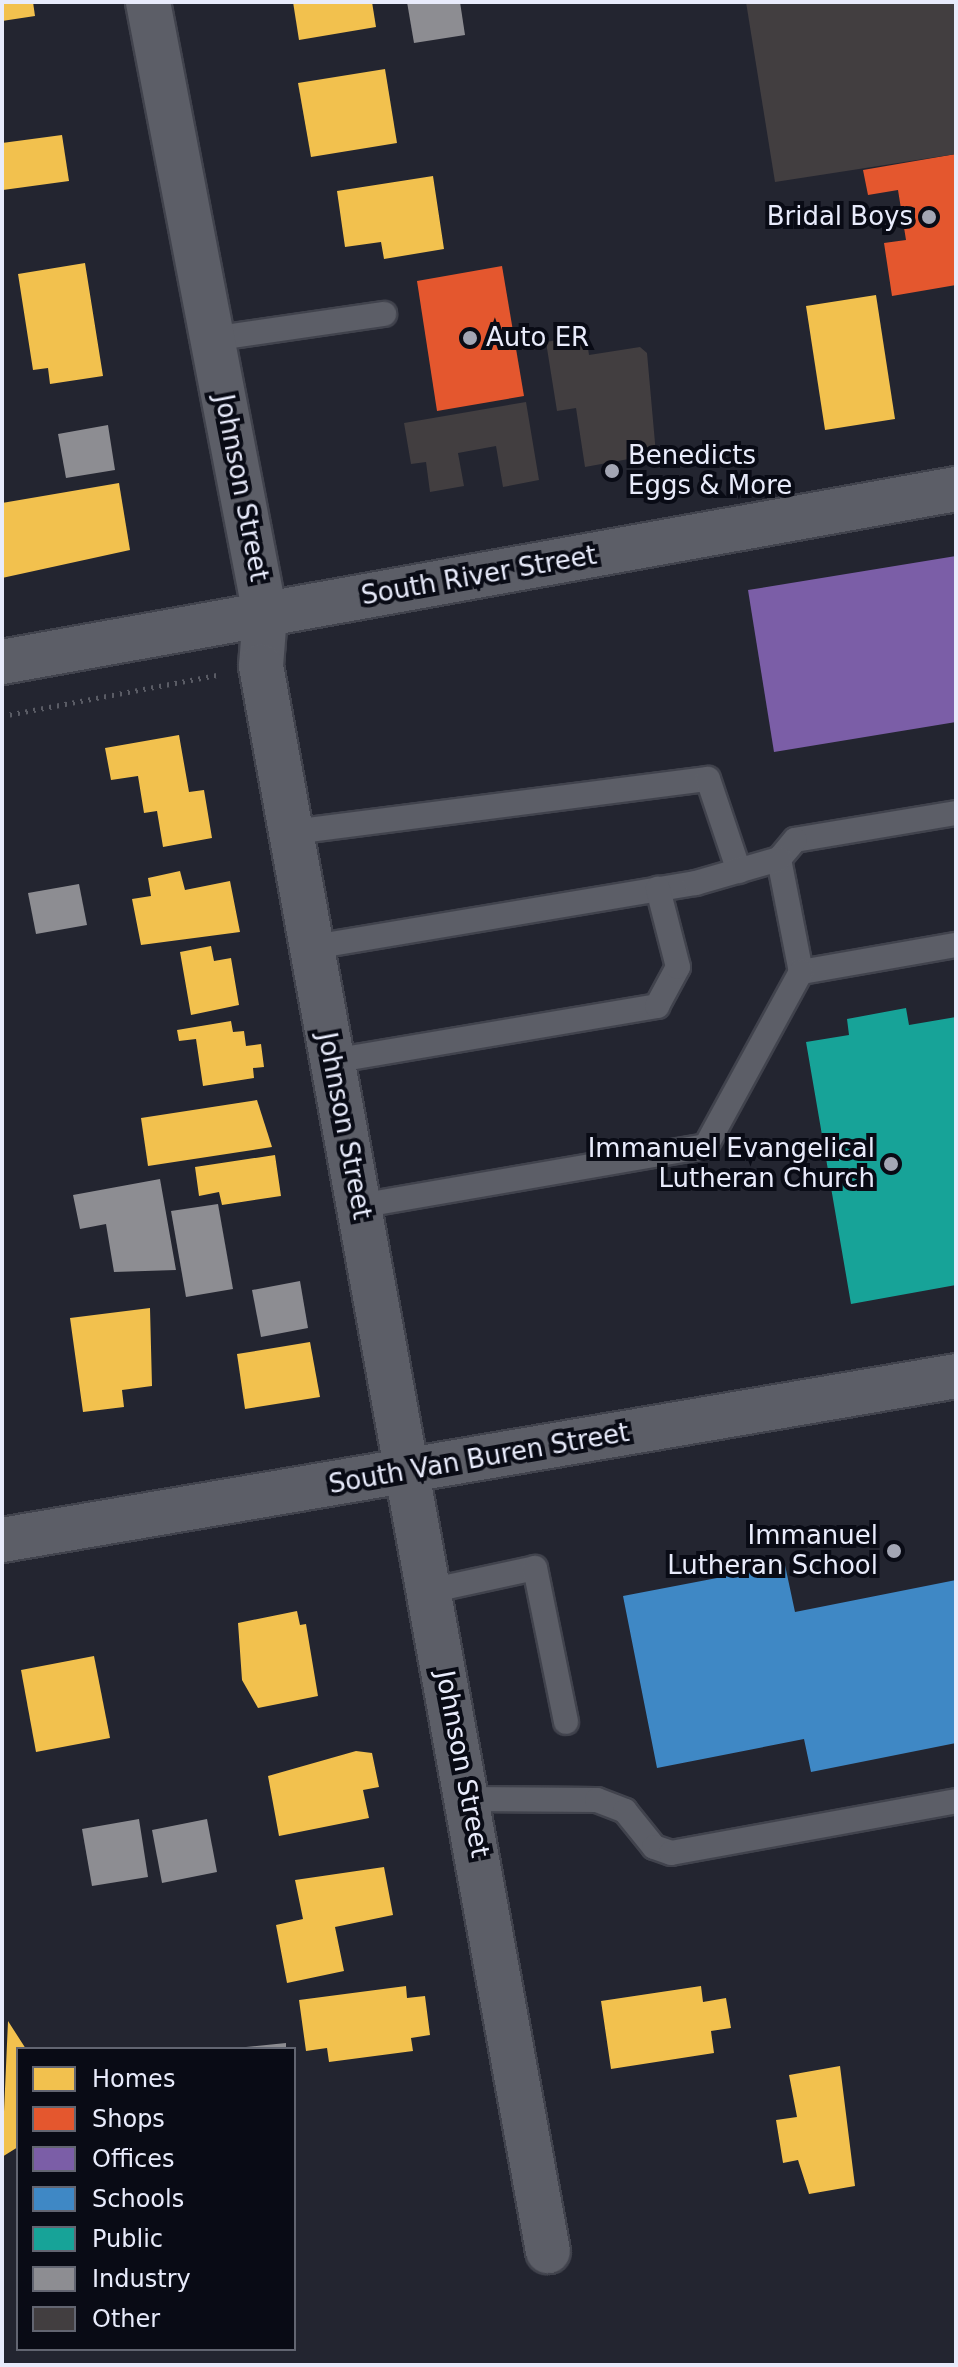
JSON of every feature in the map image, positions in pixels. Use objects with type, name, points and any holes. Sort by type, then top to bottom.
[{"type":"street","name":"Johnson Street","points":[[148,2],[265,615],[261,666],[429,1591],[470,1799],[548,2251]]},
{"type":"street","name":"South River Street","points":[[2,662],[956,489]]},
{"type":"street","name":"South Van Buren Street","points":[[2,1540],[956,1376]]},
{"type":"lane","points":[[212,339],[384,314]]},
{"type":"lane","points":[[293,832],[708,779],[739,871]]},
{"type":"lane","points":[[313,947],[658,889],[779,859],[795,840],[956,813]]},
{"type":"lane","points":[[359,1206],[706,1146],[801,972],[779,859]]},
{"type":"lane","points":[[332,1061],[657,1006],[678,967],[658,889]]},
{"type":"lane","points":[[801,972],[956,945]]},
{"type":"lane","points":[[429,1591],[535,1568],[566,1722]]},
{"type":"lane","points":[[470,1799],[597,1800],[625,1811],[654,1847],[671,1853],[956,1801]]},
{"type":"building: Homes","points":[[2,2],[33,2],[35,16],[2,21]]},
{"type":"building: Homes","points":[[293,2],[372,2],[376,27],[299,40]]},
{"type":"building: Homes","points":[[385,69],[397,143],[311,157],[298,83]]},
{"type":"building: Homes","points":[[62,135],[69,181],[3,190],[2,143]]},
{"type":"building: Homes","points":[[433,176],[444,249],[384,259],[381,242],[345,247],[337,191]]},
{"type":"building: Homes","points":[[85,263],[103,376],[50,384],[48,368],[33,370],[18,274]]},
{"type":"building: Homes","points":[[876,295],[895,419],[825,430],[806,306]]},
{"type":"building: Homes","points":[[119,483],[130,550],[2,578],[2,503]]},
{"type":"building: Homes","points":[[179,735],[189,792],[204,790],[212,838],[163,847],[157,811],[144,813],[138,776],[111,780],[105,748]]},
{"type":"building: Homes","points":[[180,871],[185,890],[230,881],[240,932],[141,945],[132,899],[151,896],[148,878]]},
{"type":"building: Homes","points":[[211,946],[214,961],[231,958],[239,1005],[191,1015],[180,952]]},
{"type":"building: Homes","points":[[231,1021],[233,1032],[244,1031],[246,1046],[261,1044],[264,1067],[253,1068],[254,1078],[203,1086],[196,1039],[179,1041],[177,1030]]},
{"type":"building: Homes","points":[[257,1100],[272,1147],[148,1166],[141,1118]]},
{"type":"building: Homes","points":[[275,1155],[281,1196],[222,1205],[219,1192],[199,1196],[195,1167]]},
{"type":"building: Homes","points":[[150,1308],[152,1386],[122,1390],[124,1407],[83,1412],[70,1318]]},
{"type":"building: Homes","points":[[310,1342],[320,1397],[245,1409],[237,1354]]},
{"type":"building: Homes","points":[[297,1611],[300,1625],[306,1624],[318,1696],[258,1708],[242,1680],[238,1623]]},
{"type":"building: Homes","points":[[94,1656],[110,1738],[36,1752],[21,1670]]},
{"type":"building: Homes","points":[[356,1751],[372,1753],[379,1787],[363,1790],[369,1818],[279,1836],[268,1776]]},
{"type":"building: Homes","points":[[384,1867],[393,1915],[335,1927],[344,1971],[287,1983],[276,1925],[303,1919],[295,1880]]},
{"type":"building: Homes","points":[[406,1986],[407,1998],[425,1996],[430,2035],[411,2038],[413,2051],[329,2062],[327,2048],[306,2051],[299,2000]]},
{"type":"building: Homes","points":[[701,1986],[703,2002],[726,1998],[731,2028],[711,2031],[714,2053],[611,2069],[601,2001]]},
{"type":"building: Homes","points":[[8,2021],[25,2047],[16,2047],[16,2148],[2,2157]]},
{"type":"building: Homes","points":[[840,2066],[855,2186],[809,2194],[798,2160],[783,2163],[776,2120],[797,2117],[789,2075]]},
{"type":"building: Shops","name":"Bridal Boys","points":[[956,154],[956,285],[892,296],[884,243],[906,240],[898,190],[868,195],[863,170]]},
{"type":"building: Shops","name":"Auto ER","points":[[502,266],[524,396],[437,411],[417,281]]},
{"type":"building: Offices","points":[[956,556],[956,722],[774,752],[748,590]]},
{"type":"building: Schools","name":"Immanuel Lutheran School","points":[[785,1565],[795,1612],[956,1580],[956,1743],[811,1772],[804,1739],[657,1768],[623,1596]]},
{"type":"building: Public","name":"Immanuel Evangelical Lutheran Church","points":[[906,1008],[909,1025],[956,1017],[956,1285],[851,1304],[806,1042],[849,1035],[847,1019]]},
{"type":"building: Industry","points":[[407,2],[460,2],[465,35],[414,43]]},
{"type":"building: Industry","points":[[108,425],[115,470],[66,478],[58,434]]},
{"type":"building: Industry","points":[[79,884],[87,925],[36,934],[28,893]]},
{"type":"building: Industry","points":[[160,1179],[176,1270],[114,1272],[106,1224],[80,1229],[73,1195]]},
{"type":"building: Industry","points":[[218,1204],[233,1289],[186,1297],[171,1211]]},
{"type":"building: Industry","points":[[300,1281],[308,1328],[261,1337],[252,1290]]},
{"type":"building: Industry","points":[[139,1819],[148,1877],[92,1886],[82,1829]]},
{"type":"building: Industry","points":[[207,1819],[217,1872],[162,1883],[152,1830]]},
{"type":"building: Industry","points":[[286,2043],[286,2047],[246,2047]]},
{"type":"building: Other","points":[[746,2],[956,2],[956,154],[775,182]]},
{"type":"building: Other","points":[[586,335],[589,355],[640,347],[647,353],[656,454],[585,467],[576,408],[557,411],[546,342]]},
{"type":"building: Other","points":[[526,402],[539,480],[503,487],[496,446],[458,453],[464,486],[430,492],[426,462],[411,464],[404,423]]},
{"type":"place","name":"Bridal Boys","points":[[929,217]]},
{"type":"place","name":"Auto ER","points":[[470,338]]},
{"type":"place","name":"Benedicts Eggs & More","points":[[612,471]]},
{"type":"place","name":"Immanuel Evangelical Lutheran Church","points":[[891,1164]]},
{"type":"place","name":"Immanuel Lutheran School","points":[[894,1551]]}]
